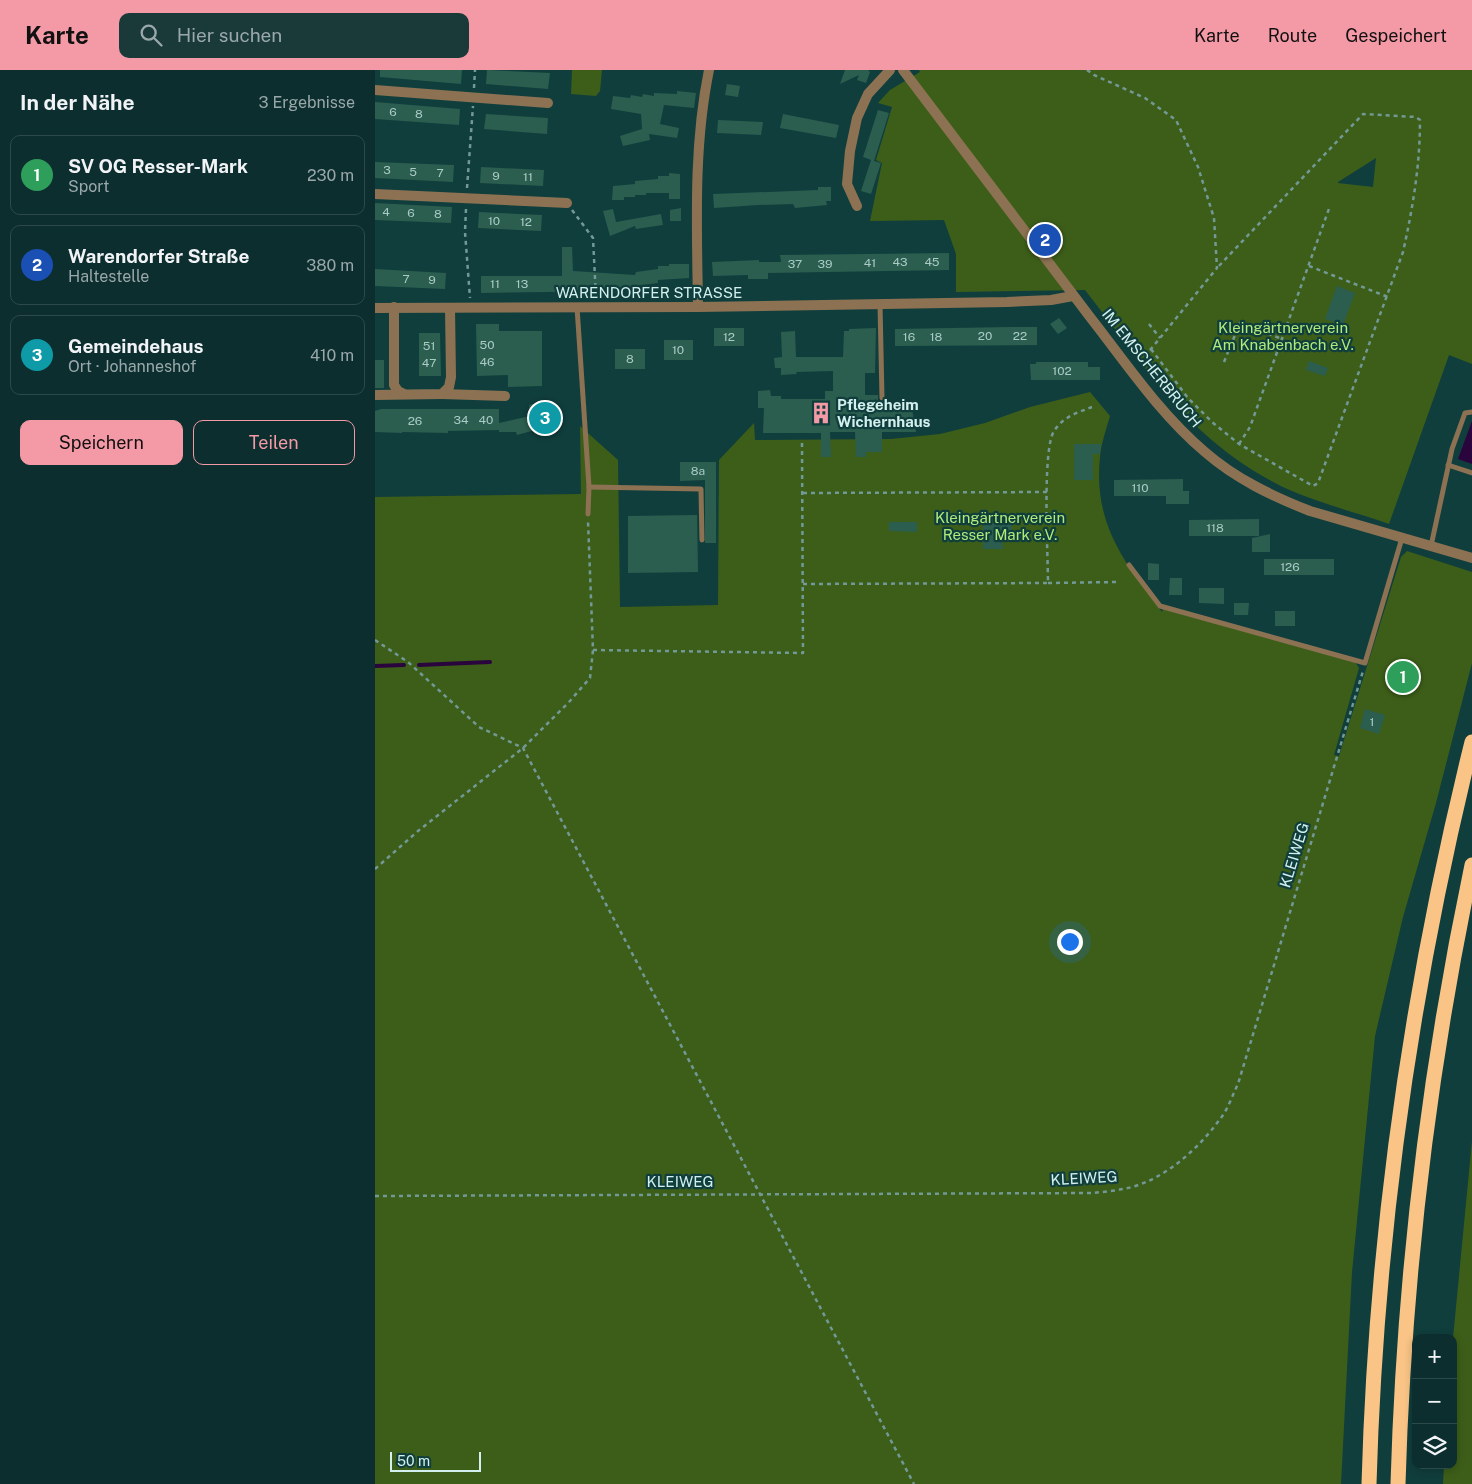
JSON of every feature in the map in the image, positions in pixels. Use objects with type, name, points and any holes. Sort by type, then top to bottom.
[{"type":"highway","points":[[1369,1484],[1381,1282],[1410,1040],[1454,816],[1472,742]]},
{"type":"highway","points":[[1398,1484],[1410,1285],[1423,1155],[1438,1044],[1472,866]]},
{"type":"street","points":[[698,307],[698,150],[701,113],[709,70]]},
{"type":"street","points":[[857,206],[847,184],[850,151],[857,118],[868,94],[890,70]]},
{"type":"street","name":"IM EMSCHERBRUCH","points":[[903,70],[1073,296],[1181,430],[1235,475],[1259,489],[1310,510],[1472,558]]},
{"type":"street","points":[[375,90],[548,103]]},
{"type":"street","points":[[375,194],[567,203]]},
{"type":"street","name":"WARENDORFER STRASSE","points":[[375,308],[698,307],[879,304],[1051,300],[1073,296]]},
{"type":"street","points":[[394,307],[394,385],[398,391],[404,394]]},
{"type":"street","points":[[442,394],[449,387],[451,377],[450,308]]},
{"type":"street","points":[[375,395],[442,394],[505,396]]},
{"type":"lane","points":[[879,304],[881,398]]},
{"type":"lane","points":[[577,307],[589,487],[588,514]]},
{"type":"lane","points":[[1431,546],[1448,466],[1465,412],[1472,412]]},
{"type":"lane","points":[[1448,466],[1472,473]]},
{"type":"lane","points":[[589,487],[701,489],[701,540]]},
{"type":"lane","points":[[1129,565],[1160,606],[1365,662],[1402,538]]},
{"type":"path","points":[[1087,70],[1145,98],[1176,120],[1198,167],[1214,218],[1217,268]]},
{"type":"path","points":[[1127,365],[1151,349],[1217,268],[1363,114],[1416,117],[1420,120],[1420,162],[1403,252],[1318,483],[1313,486],[1239,444],[1187,398],[1151,349]]},
{"type":"path","points":[[567,203],[593,238],[597,307]]},
{"type":"path","points":[[1239,444],[1250,427],[1330,206]]},
{"type":"path","points":[[1309,266],[1388,297]]},
{"type":"path","points":[[1224,362],[1240,323],[1282,339]]},
{"type":"path","points":[[1149,324],[1160,338]]},
{"type":"path","points":[[1048,584],[1047,492],[1049,443],[1053,432],[1063,420],[1073,413],[1092,407]]},
{"type":"path","points":[[593,650],[803,652],[802,443]]},
{"type":"path","points":[[803,493],[1047,492]]},
{"type":"path","points":[[375,869],[418,831],[523,748],[590,678],[593,650],[588,514]]},
{"type":"path","points":[[803,584],[1048,584],[1117,582]]},
{"type":"path","points":[[375,640],[408,662],[479,727],[523,748],[914,1484]]},
{"type":"path","name":"KLEIWEG","points":[[375,1196],[1092,1193],[1124,1189],[1154,1178],[1178,1163],[1205,1137],[1224,1114],[1238,1084],[1365,662]]},
{"type":"green space","points":[[572,70],[602,70],[600,91],[596,96],[571,94]]},
{"type":"green space","name":"Kleingärtnerverein Am Knabenbach e.V.","points":[[919,70],[1472,70],[1472,364],[1449,355],[1389,524],[1323,503],[1285,488],[1251,469],[1222,448],[1196,426],[1173,401],[1085,290],[956,292],[956,254],[944,220],[870,221],[882,163],[876,160],[892,107],[878,103],[890,90],[920,72]],"holes":[[[1376,158],[1373,187],[1338,183],[1338,182]]]},
{"type":"green space","name":"Kleingärtnerverein Resser Mark e.V.","points":[[1090,392],[1110,416],[1101,452],[1099,481],[1101,502],[1107,522],[1114,540],[1135,576],[1162,612],[1163,609],[1355,662],[1359,668],[1334,755],[1339,756],[1401,557],[1407,551],[1472,572],[1472,663],[1436,803],[1403,917],[1375,1036],[1352,1272],[1341,1484],[375,1484],[375,497],[581,494],[580,426],[618,460],[620,607],[718,605],[719,460],[754,423],[755,440],[891,439],[940,434],[985,423],[1030,407]]},
{"type":"green space","points":[[1472,1141],[1472,1484],[1443,1484],[1444,1469],[1457,1469],[1457,1334],[1453,1334]]},
{"type":"shaded area","points":[[1472,421],[1472,464],[1458,459]]},
{"type":"building","points":[[380,70],[462,70],[461,84],[380,77]]},
{"type":"building","points":[[487,70],[550,73],[548,89],[486,84]]},
{"type":"building","points":[[845,70],[868,70],[870,72],[866,83],[857,80],[859,75],[840,84]]},
{"type":"building","points":[[727,84],[740,86],[738,97],[725,95]]},
{"type":"building","points":[[677,91],[696,93],[694,108],[664,105],[660,124],[679,128],[677,138],[649,134],[650,140],[623,146],[620,136],[642,129],[641,114],[611,109],[613,96],[630,98],[631,95],[642,97],[643,94],[654,96],[654,93],[677,94]]},
{"type":"building","points":[[375,102],[460,109],[459,125],[375,119]]},
{"type":"building","points":[[878,110],[889,113],[874,161],[881,163],[871,194],[861,191],[871,160],[863,157]]},
{"type":"building","points":[[486,114],[548,118],[547,134],[484,129]]},
{"type":"building","points":[[783,114],[839,125],[836,138],[780,128]]},
{"type":"building","points":[[718,120],[763,122],[761,135],[717,133]]},
{"type":"building","points":[[375,162],[454,165],[453,182],[375,178]]},
{"type":"building","points":[[481,167],[544,170],[543,186],[480,183]]},
{"type":"building","points":[[669,173],[680,174],[680,199],[669,199],[669,193],[646,193],[646,195],[635,195],[635,197],[624,197],[624,200],[612,200],[613,186],[635,184],[635,181],[658,179],[658,176],[669,176]]},
{"type":"building","points":[[818,187],[831,187],[831,201],[826,201],[827,205],[795,208],[793,204],[714,208],[713,194],[818,190]]},
{"type":"building","points":[[375,203],[452,207],[451,223],[375,220]]},
{"type":"building","points":[[681,208],[681,221],[670,221],[670,210]]},
{"type":"building","points":[[613,209],[616,222],[661,214],[663,225],[636,229],[635,226],[610,236],[603,211]]},
{"type":"building","points":[[479,212],[542,215],[541,231],[478,228]]},
{"type":"building","points":[[562,247],[572,247],[573,271],[635,275],[636,272],[658,269],[658,266],[689,264],[689,278],[658,280],[658,283],[635,286],[635,289],[624,289],[624,291],[481,293],[481,276],[562,276]]},
{"type":"building","points":[[949,253],[949,270],[768,273],[768,279],[748,279],[748,275],[713,276],[712,262],[759,260],[759,262],[781,262],[780,255]]},
{"type":"building","points":[[375,269],[446,273],[445,289],[375,286]]},
{"type":"building","points":[[1337,286],[1355,293],[1343,325],[1325,319]]},
{"type":"building","points":[[1059,318],[1067,328],[1058,334],[1050,324]]},
{"type":"building","points":[[476,324],[499,324],[499,331],[542,331],[542,386],[508,387],[508,375],[477,376]]},
{"type":"building","points":[[1037,327],[1037,345],[895,346],[895,329]]},
{"type":"building","points":[[714,328],[744,328],[744,346],[714,346]]},
{"type":"building","points":[[876,328],[875,373],[865,373],[865,395],[878,395],[878,411],[907,404],[912,409],[916,432],[882,432],[882,452],[866,452],[866,457],[856,457],[855,432],[830,432],[831,457],[821,457],[821,433],[763,433],[764,408],[758,408],[758,391],[770,390],[771,396],[781,396],[781,399],[825,399],[825,391],[833,391],[833,371],[796,372],[797,374],[781,375],[781,368],[775,368],[774,358],[782,357],[781,332],[795,331],[796,357],[843,357],[844,331],[849,331],[849,329]]},
{"type":"building","points":[[419,333],[440,333],[441,376],[419,376]]},
{"type":"building","points":[[664,340],[693,340],[693,360],[664,360]]},
{"type":"building","points":[[615,349],[645,349],[645,369],[615,369]]},
{"type":"building","points":[[375,360],[384,360],[384,388],[375,388]]},
{"type":"building","points":[[1309,361],[1328,368],[1325,376],[1306,370]]},
{"type":"building","points":[[1036,362],[1088,362],[1088,367],[1100,367],[1100,380],[1031,380],[1030,364],[1036,364]]},
{"type":"building","points":[[543,401],[545,412],[553,410],[557,424],[517,435],[516,432],[499,432],[499,430],[448,431],[448,433],[375,432],[375,411],[381,409],[499,409],[499,423],[530,416],[529,405]]},
{"type":"building","points":[[1074,444],[1101,444],[1100,454],[1093,454],[1093,480],[1074,480]]},
{"type":"building","points":[[680,462],[716,462],[716,543],[705,543],[705,480],[680,481]]},
{"type":"building","points":[[1183,479],[1183,491],[1189,491],[1189,504],[1166,504],[1166,496],[1114,496],[1114,480]]},
{"type":"building","points":[[697,515],[698,572],[628,573],[628,516]]},
{"type":"building","points":[[1259,519],[1259,536],[1189,536],[1189,520]]},
{"type":"building","points":[[889,522],[917,522],[917,532],[889,531]]},
{"type":"building","points":[[983,523],[1012,523],[1012,532],[1002,532],[1003,549],[983,549]]},
{"type":"building","points":[[1270,534],[1270,552],[1252,552],[1252,538]]},
{"type":"building","points":[[1264,559],[1334,559],[1334,575],[1264,575]]},
{"type":"building","points":[[1148,563],[1159,564],[1159,580],[1148,580]]},
{"type":"building","points":[[1170,578],[1182,578],[1182,595],[1169,595]]},
{"type":"building","points":[[1199,588],[1224,588],[1224,604],[1199,603]]},
{"type":"building","points":[[1234,603],[1249,603],[1248,615],[1234,615]]},
{"type":"building","points":[[1275,611],[1295,611],[1295,626],[1275,626]]},
{"type":"building","points":[[1365,709],[1385,715],[1379,734],[1360,728]]},
{"type":"waterway","points":[[419,665],[490,662]]},
{"type":"waterway","points":[[375,666],[404,665]]},
{"type":"place","name":"Warendorfer Straße","points":[[1045,240]]},
{"type":"place","name":"Pflegeheim Wichernhaus","points":[[821,413]]},
{"type":"place","name":"Gemeindehaus","points":[[545,418]]},
{"type":"place","name":"SV OG Resser-Mark","points":[[1403,677]]}]
